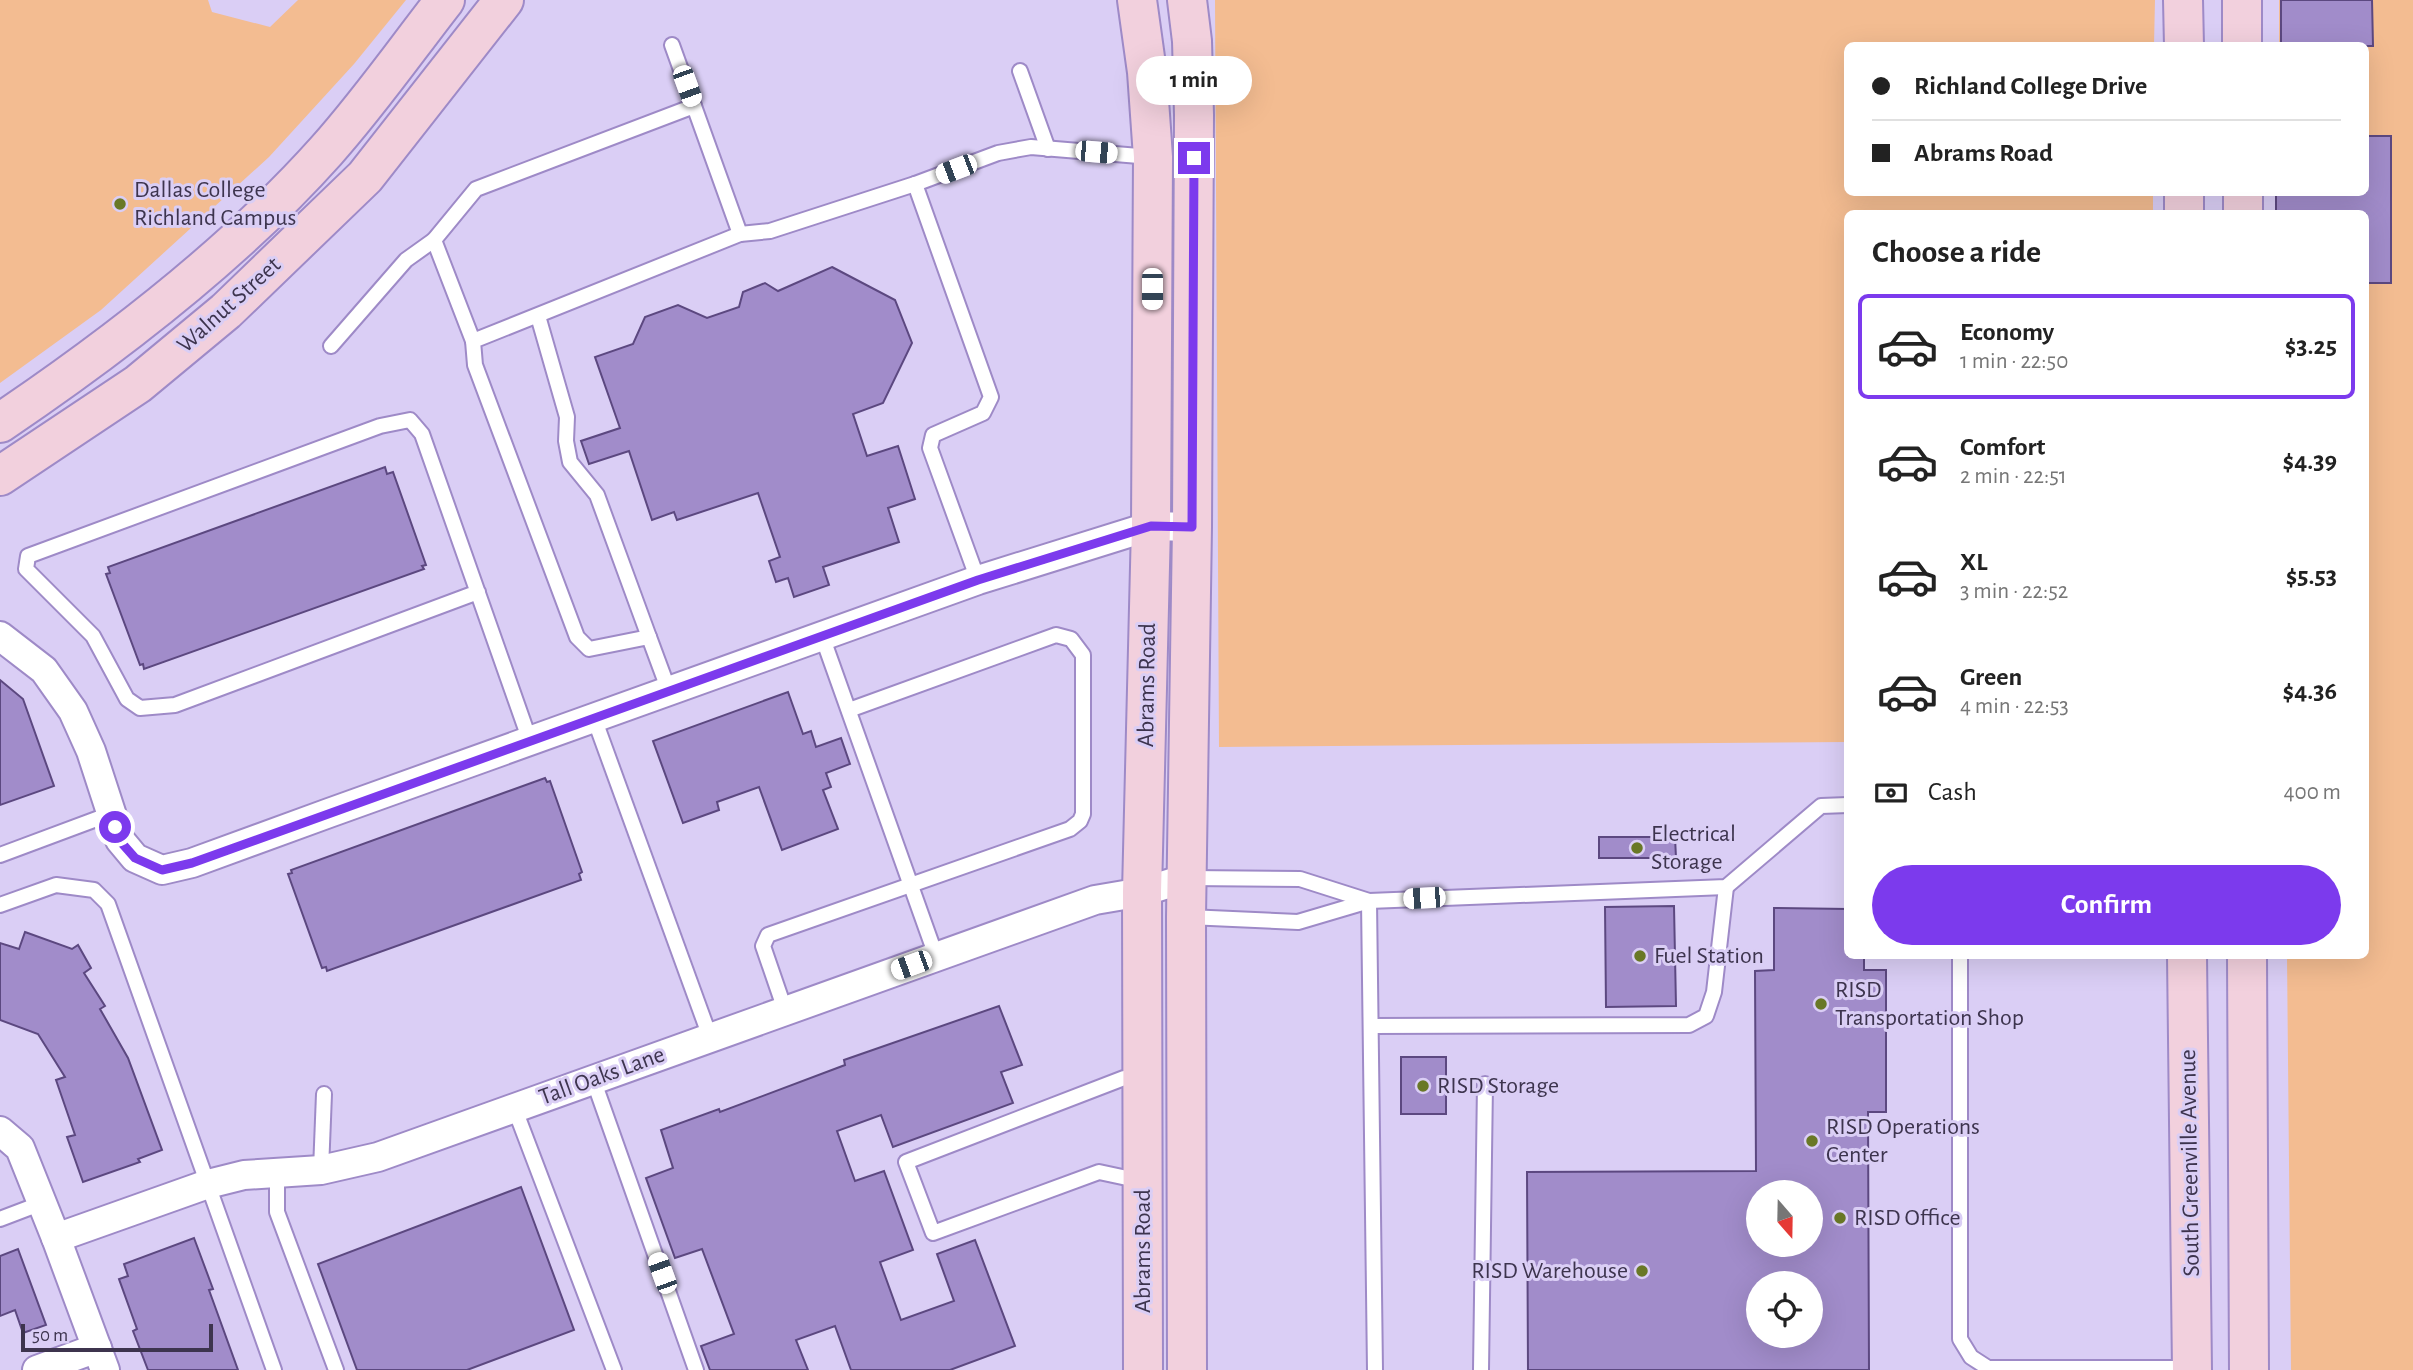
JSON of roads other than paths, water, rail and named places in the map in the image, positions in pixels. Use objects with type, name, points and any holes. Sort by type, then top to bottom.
[{"type":"main road","name":"Walnut Street","points":[[0,423],[115,341],[258,220],[327,150],[445,0]]},
{"type":"main road","name":"Walnut Street","points":[[0,476],[138,384],[226,311],[365,177],[504,0]]},
{"type":"main road","name":"Abrams Road","points":[[1137,0],[1147,72],[1153,157],[1151,526],[1142,892],[1143,1370]]},
{"type":"main road","name":"Abrams Road","points":[[1187,0],[1192,41],[1194,158],[1186,917],[1187,1370]]},
{"type":"main road","points":[[2183,0],[2183,42]]},
{"type":"main road","points":[[2242,0],[2242,42]]},
{"type":"main road","points":[[1153,157],[1194,158]]},
{"type":"main road","name":"South Greenville Avenue","points":[[2188,959],[2192,1369]]},
{"type":"main road","points":[[2192,1369],[2249,1369],[2247,959]]},
{"type":"street","points":[[0,636],[44,670],[73,711],[91,751],[120,841],[135,858],[162,870],[225,853],[978,580],[1151,526],[1192,527]]},
{"type":"street","name":"Tall Oaks Lane","points":[[56,1238],[208,1184],[244,1175],[321,1170],[378,1157],[1095,900],[1142,892],[1187,878]]},
{"type":"street","points":[[1142,892],[1186,917]]},
{"type":"street","points":[[0,1131],[20,1148],[101,1359],[37,1370]]},
{"type":"lane","points":[[672,45],[740,234]]},
{"type":"lane","points":[[1020,71],[1048,149]]},
{"type":"lane","points":[[331,346],[406,260],[434,240],[476,189],[694,106]]},
{"type":"lane","points":[[473,341],[740,234],[770,230],[915,184],[998,153],[1031,147],[1153,157]]},
{"type":"lane","points":[[915,184],[991,397],[983,414],[933,435],[930,448],[978,580]]},
{"type":"lane","points":[[434,240],[473,341],[475,365],[577,637],[589,649],[649,637]]},
{"type":"lane","points":[[538,316],[567,417],[566,441],[570,463],[597,495],[669,691]]},
{"type":"lane","points":[[478,592],[175,705],[141,708],[127,699],[93,636],[26,569],[28,555],[380,426],[410,420],[422,434],[478,592],[530,741]]},
{"type":"lane","points":[[785,1010],[763,946],[768,935],[1070,829],[1080,821],[1083,814],[1083,655],[1071,639],[1056,635],[849,710]]},
{"type":"lane","points":[[822,636],[936,956]]},
{"type":"lane","points":[[594,718],[710,1037]]},
{"type":"lane","points":[[1186,917],[1298,922],[1369,901],[1726,887],[1821,806],[1844,805]]},
{"type":"lane","points":[[0,855],[110,814]]},
{"type":"lane","points":[[1187,878],[1300,878],[1369,901]]},
{"type":"lane","points":[[0,905],[55,885],[94,890],[108,904],[274,1370]]},
{"type":"lane","points":[[1371,1026],[1689,1025],[1706,1016],[1714,992],[1726,887]]},
{"type":"lane","points":[[1369,901],[1375,1370]]},
{"type":"lane","points":[[1961,959],[1960,1339],[1971,1357],[1988,1368],[2192,1369]]},
{"type":"lane","points":[[1143,1078],[1124,1078],[906,1162],[933,1233],[1099,1172],[1143,1181]]},
{"type":"lane","points":[[593,1079],[696,1370]]},
{"type":"lane","points":[[1481,1370],[1485,1084]]},
{"type":"lane","points":[[321,1170],[324,1094]]},
{"type":"lane","points":[[514,1107],[614,1370]]},
{"type":"lane","points":[[277,1173],[277,1212],[336,1370]]},
{"type":"lane","points":[[0,1219],[42,1203]]},
{"type":"place","name":"Dallas College Richland Campus","points":[[120,204]]},
{"type":"place","name":"Electrical Storage","points":[[1637,848]]},
{"type":"place","name":"Fuel Station","points":[[1640,956]]},
{"type":"place","name":"RISD Transportation Shop","points":[[1821,1004]]},
{"type":"place","name":"RISD Storage","points":[[1423,1086]]},
{"type":"place","name":"RISD Operations Center","points":[[1812,1141]]},
{"type":"place","name":"RISD Office","points":[[1840,1218]]},
{"type":"place","name":"RISD Warehouse","points":[[1642,1271]]}]
